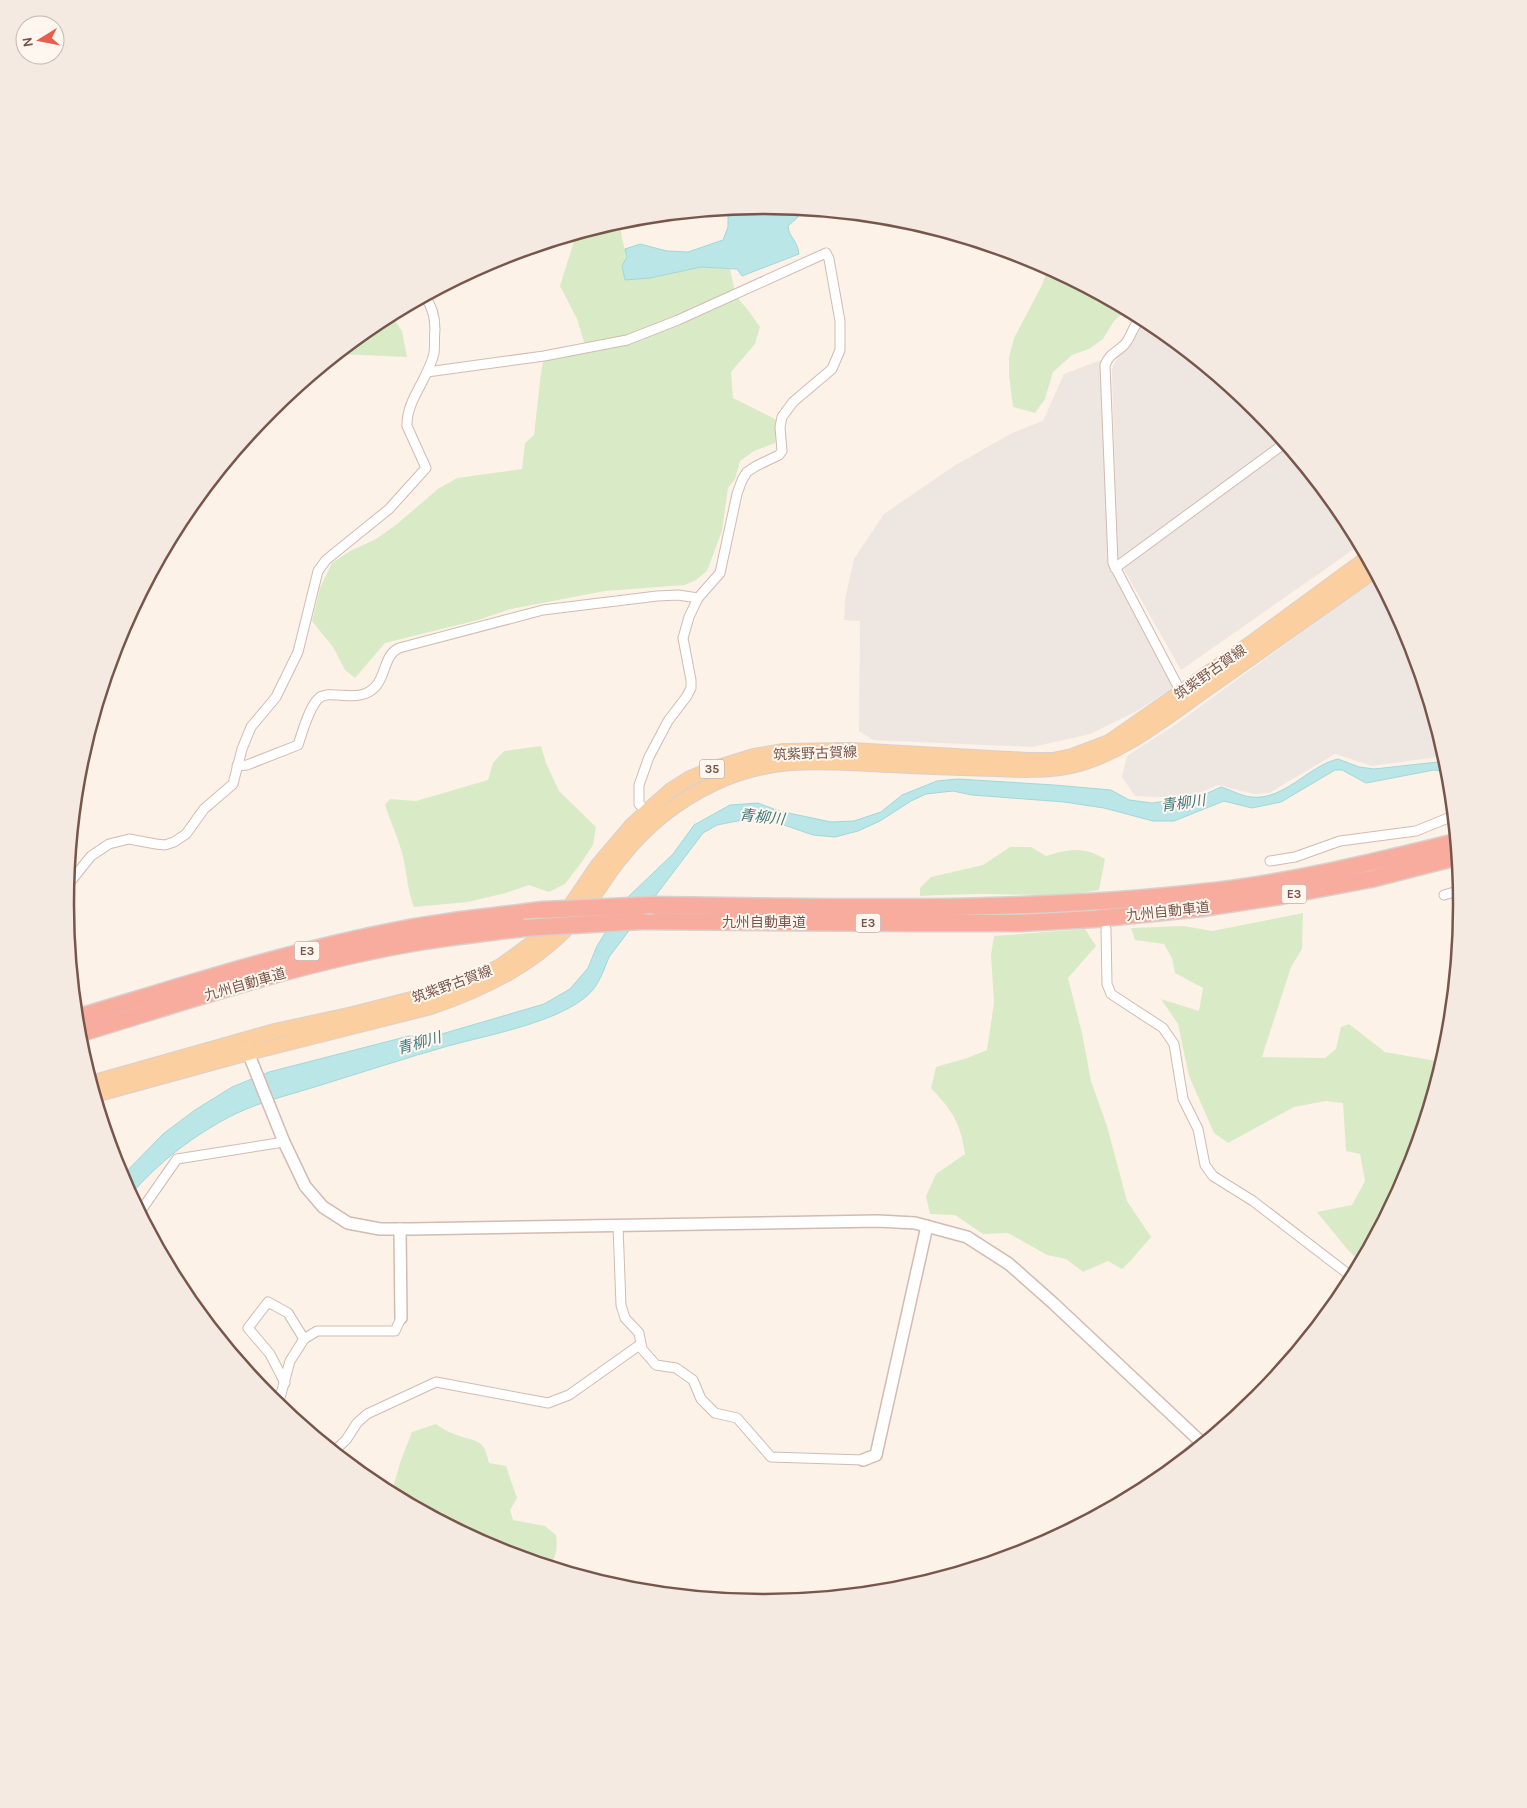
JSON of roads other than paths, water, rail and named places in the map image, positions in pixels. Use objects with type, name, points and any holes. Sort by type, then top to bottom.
[{"type":"highway","name":"九州自動車道","points":[[86,1032],[227,988],[315,965],[406,944],[462,935],[524,928],[641,922],[1020,923],[1098,917],[1128,908],[1207,892],[1369,864],[1450,843]]},
{"type":"highway","name":"九州自動車道","points":[[1128,908],[1202,908],[1281,896],[1370,879],[1452,858]]},
{"type":"highway","name":"九州自動車道","points":[[83,1016],[217,975],[357,939],[415,927],[543,910],[653,905],[913,908],[1020,906],[1098,917]]},
{"type":"main road","name":"筑紫野古賀線","points":[[97,1082],[245,1046],[431,1007],[461,997],[520,967],[543,950],[579,916],[620,859],[658,819],[682,801],[714,784],[745,772],[771,764],[800,762],[1046,770],[1068,767],[1094,759],[1150,730],[1184,698],[1254,641],[1362,561]]},
{"type":"main road","name":"筑紫野古賀線","points":[[100,1093],[245,1046],[427,995],[477,977],[502,965],[543,935],[564,915],[598,865],[632,825],[671,790],[690,778],[737,761],[784,750],[850,750],[1028,760],[1053,760],[1072,756],[1109,742],[1184,698],[1369,574]]},
{"type":"street","points":[[427,372],[547,355],[627,340],[678,320],[826,253],[829,259],[840,322],[840,350],[832,369],[793,402],[782,417],[780,428],[782,451],[779,455],[747,472],[742,480],[737,494],[720,573],[698,598],[689,616],[683,638],[683,646],[692,680],[691,688],[668,720],[649,757],[639,785],[639,804],[647,811]]},
{"type":"street","points":[[75,876],[91,856],[109,844],[129,839],[165,845],[174,842],[186,834],[204,809],[233,784],[242,749],[251,727],[276,697],[298,652],[318,571],[326,560],[389,509],[426,468],[407,426],[407,419],[410,406],[434,353],[435,321],[429,301]]},
{"type":"street","points":[[1136,323],[1125,344],[1108,357],[1105,365],[1113,563],[1184,698]]},
{"type":"street","points":[[1116,568],[1280,446]]},
{"type":"street","points":[[237,766],[247,765],[298,745],[311,711],[318,699],[325,695],[354,696],[368,693],[377,685],[393,651],[399,648],[543,610],[658,596],[698,598]]},
{"type":"street","points":[[1270,861],[1295,857],[1340,840],[1416,831],[1447,818]]},
{"type":"street","points":[[1444,894],[1453,892]]},
{"type":"street","points":[[1098,917],[1106,984],[1111,994],[1162,1028],[1174,1044],[1183,1099],[1198,1129],[1205,1165],[1214,1176],[1253,1201],[1346,1273]]},
{"type":"street","points":[[245,1046],[284,1142],[305,1186],[323,1207],[348,1223],[380,1229],[878,1221],[916,1223],[967,1237],[1009,1264],[1053,1303],[1197,1440]]},
{"type":"street","points":[[144,1206],[177,1158],[284,1142]]},
{"type":"street","points":[[618,1226],[621,1305],[625,1318],[639,1333],[642,1349],[656,1366],[676,1368],[693,1380],[701,1399],[715,1413],[737,1418],[771,1457],[863,1460],[876,1455],[927,1226]]},
{"type":"street","points":[[281,1396],[290,1361],[304,1340],[317,1331],[395,1331],[402,1318],[400,1229]]},
{"type":"street","points":[[285,1383],[270,1354],[248,1328],[268,1302],[288,1313],[304,1340]]},
{"type":"street","points":[[339,1447],[346,1440],[357,1423],[367,1414],[436,1382],[548,1403],[569,1395],[641,1344]]},
{"type":"water","points":[[764,214],[798,216],[788,226],[799,254],[742,276],[737,269],[701,267],[650,278],[625,280],[622,266],[627,257],[625,249],[640,244],[667,251],[688,252],[723,240],[728,227],[728,216]]},
{"type":"water","name":"青柳川","points":[[1338,759],[1359,767],[1374,769],[1438,762],[1440,771],[1434,770],[1366,783],[1342,770],[1335,770],[1281,802],[1252,808],[1224,801],[1174,821],[1153,821],[1104,808],[1064,802],[972,795],[953,791],[926,794],[911,801],[880,821],[858,831],[835,837],[813,835],[763,820],[737,821],[717,825],[703,833],[609,957],[596,986],[576,1004],[542,1020],[416,1055],[245,1109],[192,1139],[166,1159],[136,1189],[127,1171],[163,1134],[195,1110],[232,1087],[269,1072],[409,1036],[428,1038],[544,1004],[570,989],[588,968],[597,946],[627,898],[673,854],[694,825],[730,805],[758,803],[779,811],[831,822],[854,821],[881,812],[902,795],[937,781],[958,779],[1111,790],[1129,800],[1152,803],[1199,797],[1221,787],[1251,797],[1263,797],[1285,789],[1316,768]]}]
